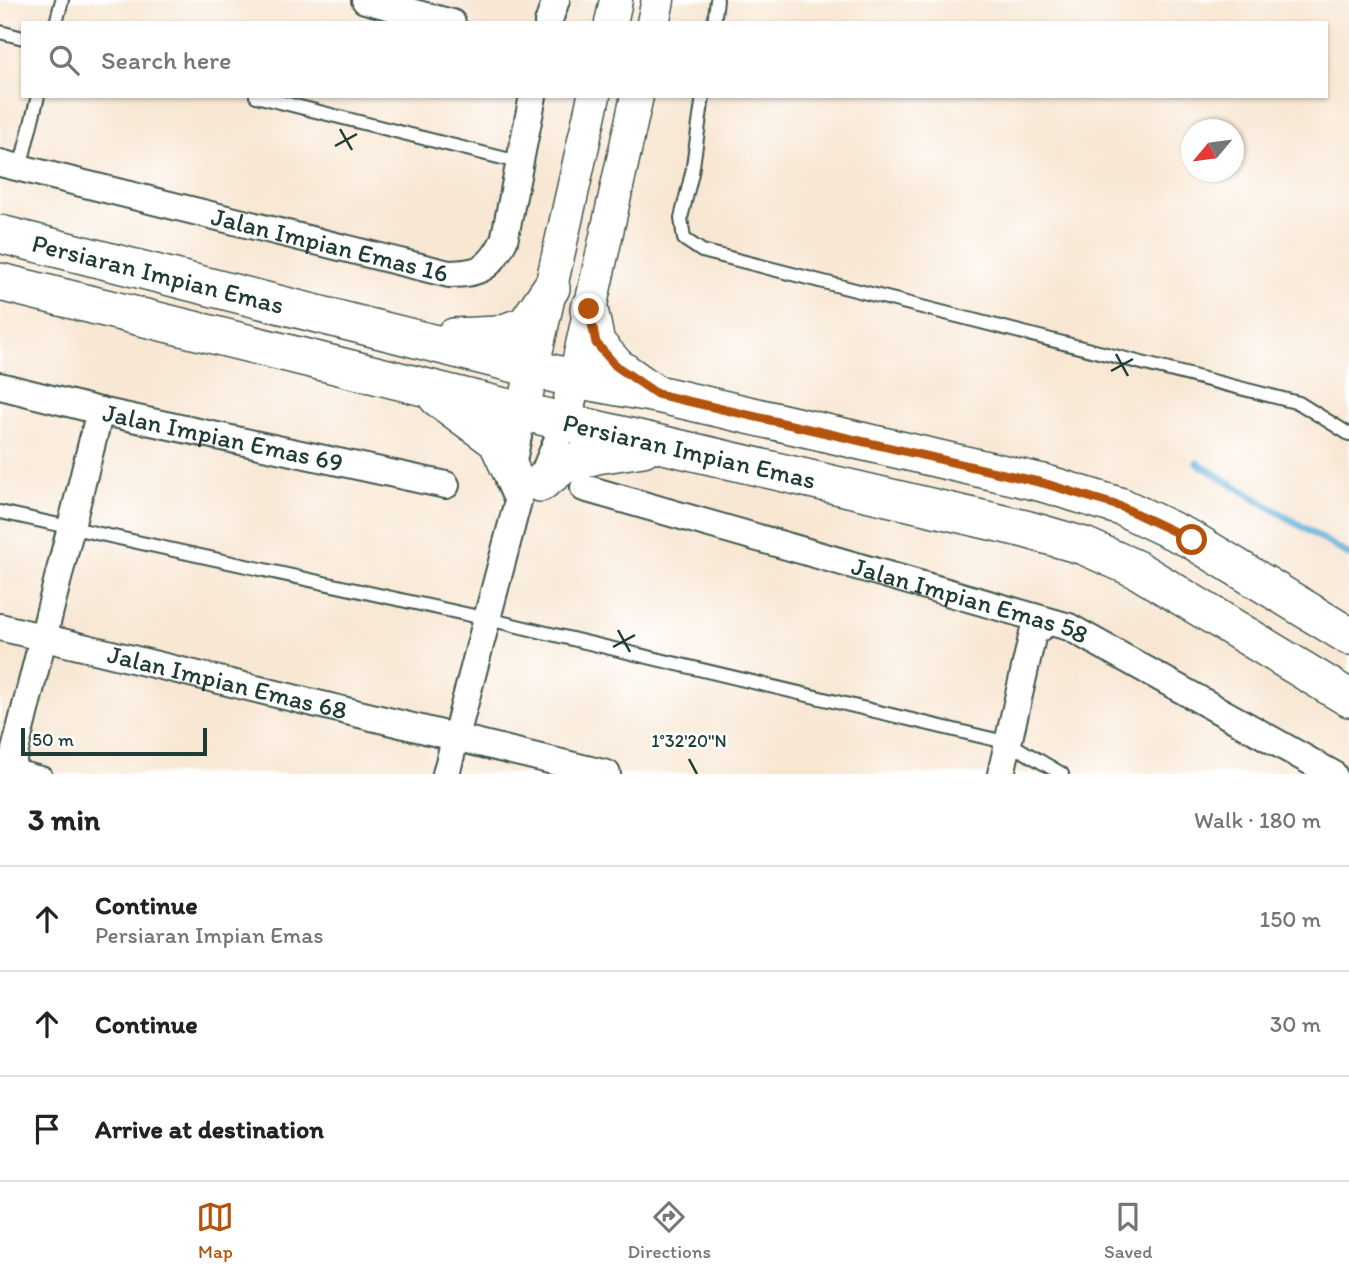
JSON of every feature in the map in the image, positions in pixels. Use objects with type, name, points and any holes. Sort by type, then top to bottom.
[{"type":"main road","name":"Persiaran Impian Emas","points":[[0,233],[575,379],[657,394],[1043,483],[1122,507],[1192,540],[1349,636]]},
{"type":"main road","name":"Persiaran Impian Emas","points":[[0,282],[565,422],[1025,529],[1084,547],[1136,569],[1349,698]]},
{"type":"main road","points":[[422,339],[498,335],[526,325],[551,288]]},
{"type":"main road","points":[[589,309],[596,343],[616,366],[657,394]]},
{"type":"main road","points":[[418,384],[497,441],[523,485],[565,464],[597,455],[662,445]]},
{"type":"street","points":[[365,0],[444,21]]},
{"type":"street","points":[[549,21],[556,0]]},
{"type":"street","points":[[611,21],[616,0]]},
{"type":"street","points":[[653,21],[658,0]]},
{"type":"street","name":"Jalan Impian Emas 16","points":[[10,165],[449,274],[482,270],[495,257],[504,241],[518,162],[534,98]]},
{"type":"street","points":[[446,774],[523,485],[523,411],[594,98]]},
{"type":"street","points":[[523,485],[565,422],[637,98]]},
{"type":"street","name":"Jalan Impian Emas 69","points":[[0,386],[100,411],[446,485]]},
{"type":"street","points":[[7,767],[44,636],[100,411]]},
{"type":"street","name":"Jalan Impian Emas 58","points":[[584,488],[1069,626],[1333,774]]},
{"type":"street","points":[[1001,774],[1033,633],[1048,622]]},
{"type":"street","name":"Jalan Impian Emas 68","points":[[0,627],[607,774]]},
{"type":"lane","points":[[57,21],[62,0]]},
{"type":"lane","points":[[714,21],[717,0]]},
{"type":"lane","points":[[0,33],[21,38]]},
{"type":"lane","points":[[10,165],[37,98]]},
{"type":"lane","points":[[264,98],[518,162]]},
{"type":"lane","points":[[703,98],[692,173],[681,218],[684,239],[702,251],[1299,403],[1349,434]]},
{"type":"lane","points":[[0,512],[488,619],[1009,743],[1062,774]]},
{"type":"lane","points":[[7,767],[45,774]]},
{"type":"waterway","points":[[1197,463],[1349,555]]},
{"type":"route","points":[[589,309],[596,343],[616,366],[657,394],[1043,483],[1122,507],[1192,540]]}]
